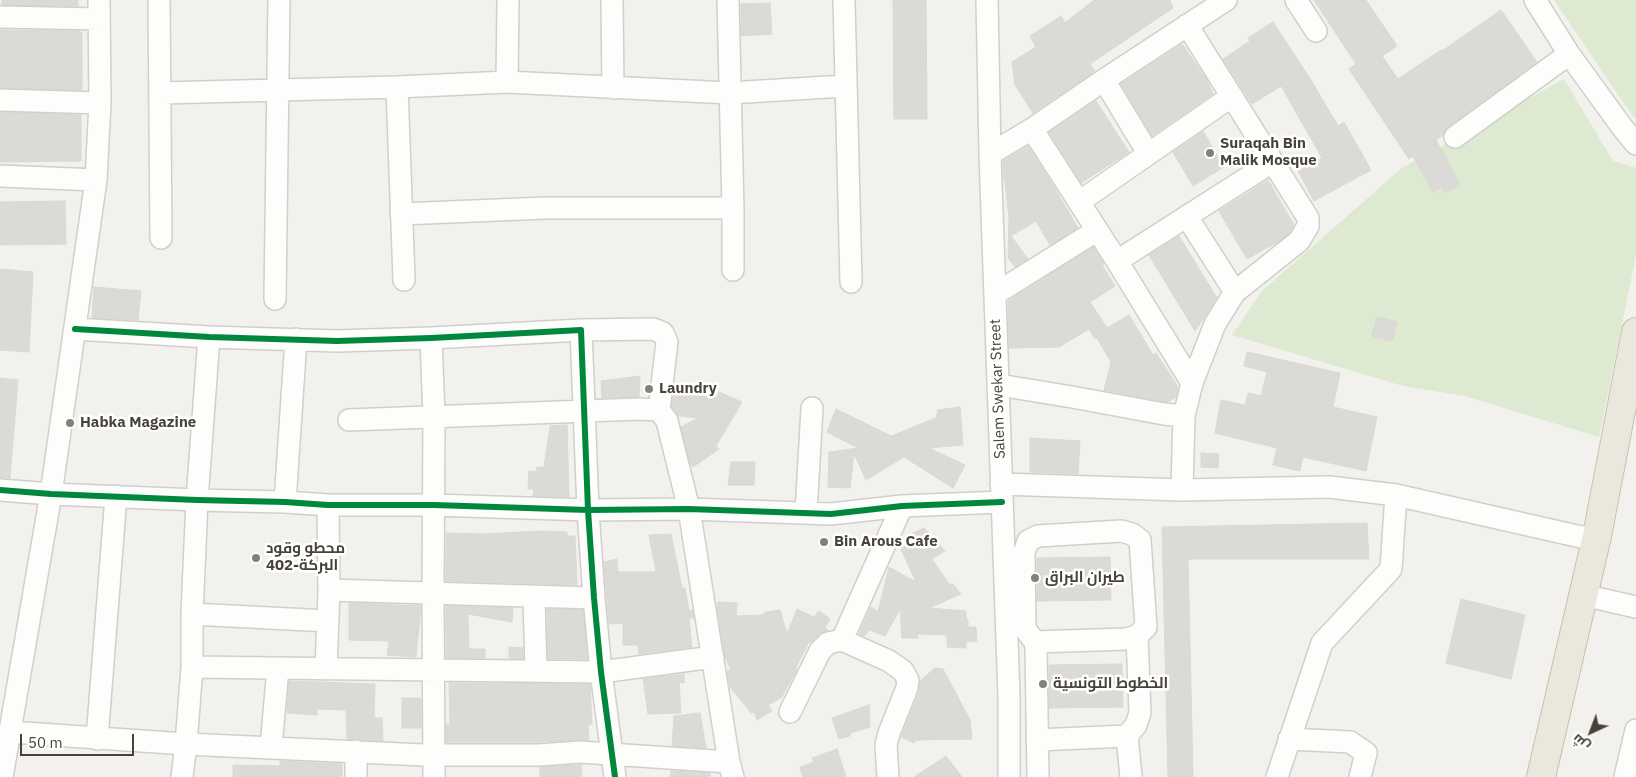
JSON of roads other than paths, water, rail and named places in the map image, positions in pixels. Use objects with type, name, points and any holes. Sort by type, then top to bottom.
[{"type":"highway","points":[[1559,777],[1591,597],[1597,536],[1636,332]]},
{"type":"highway","points":[[1541,777],[1591,597],[1636,412]]},
{"type":"street","points":[[159,0],[161,238]]},
{"type":"street","points":[[275,300],[279,0]]},
{"type":"street","points":[[507,82],[508,0]]},
{"type":"street","points":[[612,0],[613,88]]},
{"type":"street","points":[[728,0],[733,270]]},
{"type":"street","points":[[844,0],[851,282]]},
{"type":"street","name":"Salem Swekar Street","points":[[988,0],[990,154],[999,385],[1001,493],[1022,633],[1009,777]]},
{"type":"street","points":[[990,154],[1032,129],[1226,0]]},
{"type":"street","points":[[1296,0],[1316,31]]},
{"type":"street","points":[[1535,0],[1569,54],[1636,144]]},
{"type":"street","points":[[0,17],[99,10],[100,103],[96,180],[75,329],[51,494],[2,777]]},
{"type":"street","points":[[1182,490],[1184,416],[1192,383],[1215,324],[1235,292],[1300,241],[1308,226],[1308,218],[1187,25]]},
{"type":"street","points":[[1455,137],[1569,54]]},
{"type":"street","points":[[1104,80],[1148,153]]},
{"type":"street","points":[[161,93],[278,91],[507,82],[729,93],[845,86]]},
{"type":"street","points":[[397,87],[404,280]]},
{"type":"street","points":[[1079,202],[1232,96]]},
{"type":"street","points":[[0,100],[100,103]]},
{"type":"street","points":[[1032,129],[1117,261],[1192,383]]},
{"type":"street","points":[[1117,261],[1272,162]]},
{"type":"street","points":[[0,176],[96,180]]},
{"type":"street","points":[[401,214],[544,208],[733,208]]},
{"type":"street","points":[[1187,217],[1235,292]]},
{"type":"street","points":[[995,294],[1096,231]]},
{"type":"street","points":[[10,732],[186,744],[434,755],[613,753],[731,770],[689,509],[667,422],[659,410],[667,342],[663,332],[653,330],[580,330],[337,341],[209,337],[75,329]]},
{"type":"street","points":[[580,330],[594,598],[601,672],[615,777]]},
{"type":"street","points":[[182,777],[192,666],[192,614],[197,500],[209,337]]},
{"type":"street","points":[[431,338],[434,416],[432,592],[434,777]]},
{"type":"street","points":[[286,502],[296,339]]},
{"type":"street","points":[[999,385],[1184,416]]},
{"type":"street","points":[[806,513],[812,408]]},
{"type":"street","points":[[349,420],[659,410]]},
{"type":"street","points":[[0,490],[51,494],[328,505],[434,505],[588,510],[689,509],[831,514],[1001,493],[1329,487],[1396,495],[1581,537],[1597,536]]},
{"type":"street","points":[[1278,777],[1322,643],[1391,569],[1396,495]]},
{"type":"street","points":[[97,739],[116,496]]},
{"type":"street","points":[[326,669],[328,505]]},
{"type":"street","points":[[842,640],[902,506]]},
{"type":"street","points":[[1022,633],[1126,639],[1138,636],[1146,627],[1140,540],[1132,534],[1121,531],[1038,536],[1028,541],[1024,553],[1022,633],[1037,740],[1038,777]]},
{"type":"street","points":[[328,590],[594,598]]},
{"type":"street","points":[[534,597],[536,671]]},
{"type":"street","points":[[1591,597],[1636,607]]},
{"type":"street","points":[[192,614],[328,621]]},
{"type":"street","points":[[1131,777],[1127,736],[1136,725],[1140,713],[1138,636]]},
{"type":"street","points":[[790,712],[820,651],[828,643],[842,640],[889,661],[904,671],[908,680],[907,688],[889,732],[886,746],[888,777]]},
{"type":"street","points":[[192,666],[601,672],[714,657]]},
{"type":"street","points":[[271,748],[278,668]]},
{"type":"street","points":[[1625,777],[1636,730]]},
{"type":"street","points":[[1037,740],[1127,736]]},
{"type":"street","points":[[1289,740],[1350,742],[1366,753],[1360,777]]},
{"type":"street","points":[[356,751],[356,777]]},
{"type":"place","name":"Suraqah Bin Malik Mosque","points":[[1210,153]]},
{"type":"place","name":"Laundry","points":[[649,389]]},
{"type":"place","name":"Habka Magazine","points":[[70,423]]},
{"type":"place","name":"Bin Arous Cafe","points":[[824,542]]},
{"type":"place","name":"محطو وقود 402-البركة","points":[[256,558]]},
{"type":"place","name":"طيران البراق","points":[[1035,578]]},
{"type":"place","name":"الخطوط التونسية","points":[[1043,684]]}]
